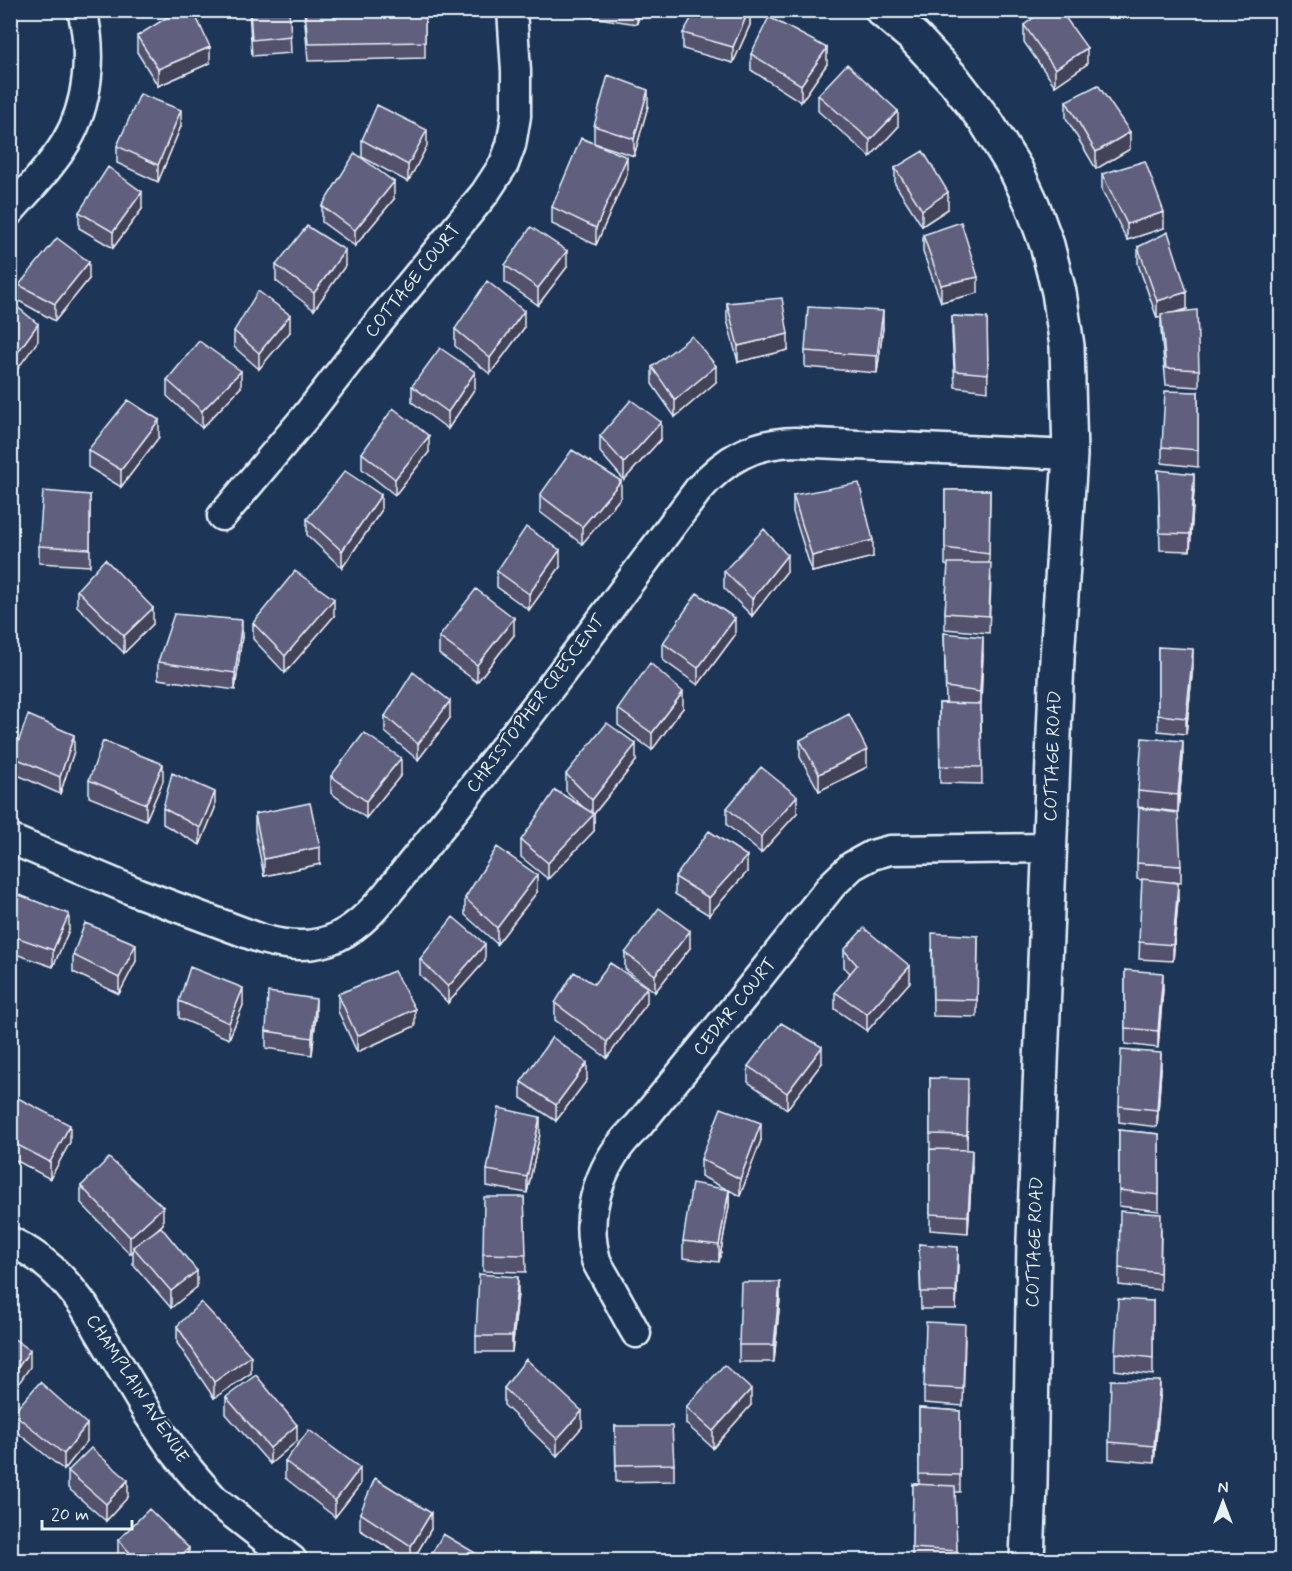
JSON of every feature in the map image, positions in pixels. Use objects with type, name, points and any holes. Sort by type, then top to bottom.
[{"type":"street","points":[[10,211],[58,154],[78,118],[85,86],[88,55],[82,10]]},
{"type":"street","name":"COTTAGE COURT","points":[[222,516],[307,416],[376,326],[485,192],[504,164],[516,116],[512,10]]},
{"type":"street","name":"COTTAGE ROAD","points":[[882,10],[914,37],[948,73],[970,100],[1016,170],[1047,245],[1065,328],[1070,455],[1057,658],[1049,848],[1034,1240],[1027,1560]]},
{"type":"street","name":"CHRISTOPHER CRESCENT","points":[[10,839],[136,891],[262,939],[303,945],[327,941],[349,930],[375,909],[491,766],[698,490],[723,465],[759,446],[782,442],[1070,455]]},
{"type":"street","name":"CEDAR COURT","points":[[636,1333],[597,1262],[592,1242],[591,1229],[601,1175],[626,1138],[744,996],[832,885],[862,859],[890,850],[1049,848]]},
{"type":"street","name":"CHAMPLAIN AVENUE","points":[[10,1241],[46,1263],[73,1291],[149,1415],[190,1472],[214,1499],[292,1560]]},
{"type":"building","points":[[179,10],[193,10],[210,47],[158,69],[137,36]]},
{"type":"building","points":[[250,10],[289,10],[291,36],[252,40]]},
{"type":"building","points":[[305,10],[425,10],[425,42],[308,44]]},
{"type":"building","points":[[696,10],[749,10],[733,47],[683,33]]},
{"type":"building","points":[[1044,10],[1060,10],[1087,48],[1055,69],[1024,25]]},
{"type":"building","points":[[769,17],[827,48],[801,85],[751,54]]},
{"type":"building","points":[[847,64],[898,111],[870,140],[818,95]]},
{"type":"building","points":[[608,75],[648,90],[634,139],[594,126]]},
{"type":"building","points":[[1098,85],[1130,132],[1096,152],[1066,101]]},
{"type":"building","points":[[140,94],[181,110],[158,165],[117,146]]},
{"type":"building","points":[[377,105],[427,130],[408,165],[362,140]]},
{"type":"building","points":[[581,138],[627,157],[596,228],[552,207]]},
{"type":"building","points":[[923,151],[948,192],[922,210],[895,168]]},
{"type":"building","points":[[355,153],[394,182],[355,230],[322,206]]},
{"type":"building","points":[[1145,161],[1164,212],[1127,224],[1102,174]]},
{"type":"building","points":[[108,167],[142,192],[113,232],[79,212]]},
{"type":"building","points":[[961,222],[978,277],[941,285],[923,235]]},
{"type":"building","points":[[307,226],[345,250],[314,293],[276,265]]},
{"type":"building","points":[[531,227],[567,251],[538,288],[505,265]]},
{"type":"building","points":[[1168,232],[1187,292],[1157,301],[1138,247]]},
{"type":"building","points":[[57,238],[89,262],[55,304],[19,285]]},
{"type":"building","points":[[487,281],[524,311],[490,358],[455,329]]},
{"type":"building","points":[[258,291],[290,315],[259,353],[234,331]]},
{"type":"building","points":[[782,298],[788,334],[738,346],[727,303]]},
{"type":"building","points":[[10,301],[38,324],[10,363]]},
{"type":"building","points":[[808,307],[883,311],[877,356],[805,351]]},
{"type":"building","points":[[1197,310],[1199,370],[1166,368],[1161,314]]},
{"type":"building","points":[[952,316],[987,318],[988,374],[955,371]]},
{"type":"building","points":[[692,336],[716,366],[675,400],[652,367]]},
{"type":"building","points":[[199,341],[241,371],[202,411],[167,380]]},
{"type":"building","points":[[440,348],[475,372],[448,412],[412,386]]},
{"type":"building","points":[[1165,391],[1198,392],[1198,450],[1162,447]]},
{"type":"building","points":[[128,400],[159,420],[121,470],[88,450]]},
{"type":"building","points":[[631,400],[661,422],[624,463],[600,436]]},
{"type":"building","points":[[393,408],[429,436],[395,479],[362,453]]},
{"type":"building","points":[[572,450],[621,481],[582,527],[540,495]]},
{"type":"building","points":[[1158,470],[1194,474],[1190,534],[1160,533]]},
{"type":"building","points":[[345,471],[381,495],[342,551],[307,519]]},
{"type":"building","points":[[859,483],[873,540],[812,556],[793,495]]},
{"type":"building","points":[[945,490],[990,490],[989,554],[945,548]]},
{"type":"building","points":[[43,491],[90,495],[90,549],[39,546]]},
{"type":"building","points":[[526,527],[560,550],[529,594],[497,571]]},
{"type":"building","points":[[764,529],[787,555],[752,599],[724,571]]},
{"type":"building","points":[[105,559],[153,608],[124,636],[77,590]]},
{"type":"building","points":[[948,563],[991,563],[989,616],[945,613]]},
{"type":"building","points":[[295,571],[334,599],[285,656],[253,623]]},
{"type":"building","points":[[476,589],[514,618],[477,665],[439,637]]},
{"type":"building","points":[[697,593],[735,618],[698,668],[663,643]]},
{"type":"building","points":[[174,614],[242,620],[235,673],[158,662]]},
{"type":"building","points":[[944,633],[983,637],[980,692],[946,687]]},
{"type":"building","points":[[1158,647],[1193,649],[1186,718],[1158,715]]},
{"type":"building","points":[[650,663],[683,692],[652,733],[618,709]]},
{"type":"building","points":[[413,672],[450,701],[418,744],[385,716]]},
{"type":"building","points":[[939,703],[980,704],[982,767],[940,766]]},
{"type":"building","points":[[849,714],[867,750],[819,774],[800,740]]},
{"type":"building","points":[[28,715],[74,735],[60,777],[13,757]]},
{"type":"building","points":[[607,723],[636,744],[592,800],[566,774]]},
{"type":"building","points":[[364,733],[401,758],[366,801],[331,776]]},
{"type":"building","points":[[1142,738],[1183,741],[1178,795],[1138,791]]},
{"type":"building","points":[[103,741],[163,764],[146,804],[89,780]]},
{"type":"building","points":[[761,767],[797,796],[761,837],[727,808]]},
{"type":"building","points":[[172,773],[215,792],[200,828],[163,808]]},
{"type":"building","points":[[555,790],[594,814],[548,863],[521,840]]},
{"type":"building","points":[[310,803],[320,847],[264,859],[255,814]]},
{"type":"building","points":[[1139,808],[1178,813],[1181,866],[1137,863]]},
{"type":"building","points":[[709,831],[747,856],[709,898],[675,877]]},
{"type":"building","points":[[497,847],[537,875],[497,928],[465,898]]},
{"type":"building","points":[[1142,879],[1178,883],[1173,945],[1139,942]]},
{"type":"building","points":[[17,894],[69,914],[53,950],[10,935],[10,908]]},
{"type":"building","points":[[659,908],[690,931],[655,975],[625,953]]},
{"type":"building","points":[[453,917],[485,944],[448,987],[420,959]]},
{"type":"building","points":[[85,923],[136,944],[119,978],[73,955]]},
{"type":"building","points":[[864,928],[910,966],[867,1014],[835,992],[857,965],[844,950]]},
{"type":"building","points":[[932,933],[978,936],[977,1000],[933,999]]},
{"type":"building","points":[[610,963],[647,987],[607,1042],[555,1003],[574,972],[594,984]]},
{"type":"building","points":[[190,967],[243,988],[229,1023],[179,1001]]},
{"type":"building","points":[[1125,970],[1163,973],[1158,1031],[1125,1028]]},
{"type":"building","points":[[394,971],[415,1009],[357,1036],[338,994]]},
{"type":"building","points":[[268,992],[316,999],[312,1038],[266,1031]]},
{"type":"building","points":[[781,1023],[822,1047],[787,1093],[748,1066]]},
{"type":"building","points":[[552,1037],[587,1063],[556,1105],[521,1082]]},
{"type":"building","points":[[1121,1050],[1161,1053],[1157,1110],[1119,1106]]},
{"type":"building","points":[[930,1078],[968,1079],[967,1135],[930,1134]]},
{"type":"building","points":[[10,1094],[70,1125],[50,1162],[10,1141]]},
{"type":"building","points":[[499,1108],[540,1117],[527,1177],[487,1170]]},
{"type":"building","points":[[721,1108],[761,1123],[740,1179],[701,1159]]},
{"type":"building","points":[[1119,1130],[1159,1134],[1159,1195],[1119,1190]]},
{"type":"building","points":[[930,1149],[972,1150],[968,1216],[930,1214]]},
{"type":"building","points":[[109,1158],[163,1207],[130,1237],[81,1186]]},
{"type":"building","points":[[692,1183],[729,1190],[719,1245],[683,1241]]},
{"type":"building","points":[[484,1197],[524,1197],[526,1255],[483,1254]]},
{"type":"building","points":[[1120,1211],[1161,1214],[1160,1273],[1119,1268]]},
{"type":"building","points":[[161,1227],[197,1271],[171,1291],[133,1247]]},
{"type":"building","points":[[919,1244],[958,1247],[956,1292],[921,1292]]},
{"type":"building","points":[[479,1274],[518,1277],[512,1336],[476,1336]]},
{"type":"building","points":[[741,1282],[780,1282],[774,1345],[739,1345]]},
{"type":"building","points":[[1118,1299],[1153,1301],[1153,1358],[1115,1353]]},
{"type":"building","points":[[201,1302],[251,1356],[214,1382],[177,1326]]},
{"type":"building","points":[[926,1322],[965,1324],[963,1389],[924,1387]]},
{"type":"building","points":[[10,1336],[30,1350],[10,1379]]},
{"type":"building","points":[[526,1359],[582,1411],[557,1439],[504,1388]]},
{"type":"building","points":[[724,1365],[751,1389],[713,1431],[686,1407]]},
{"type":"building","points":[[256,1375],[297,1425],[270,1448],[226,1397]]},
{"type":"building","points":[[1111,1380],[1160,1381],[1154,1446],[1109,1442]]},
{"type":"building","points":[[40,1382],[87,1424],[64,1454],[13,1413]]},
{"type":"building","points":[[919,1408],[960,1411],[960,1475],[919,1474]]},
{"type":"building","points":[[615,1426],[672,1426],[674,1464],[616,1465]]},
{"type":"building","points":[[309,1430],[360,1468],[335,1501],[285,1461]]},
{"type":"building","points":[[91,1448],[128,1480],[106,1504],[68,1471]]},
{"type":"building","points":[[375,1478],[431,1513],[411,1546],[360,1513]]},
{"type":"building","points":[[913,1484],[955,1486],[957,1551],[912,1548]]},
{"type":"building","points":[[149,1509],[189,1548],[176,1560],[137,1560],[118,1540]]},
{"type":"building","points":[[443,1534],[487,1560],[428,1560]]}]
